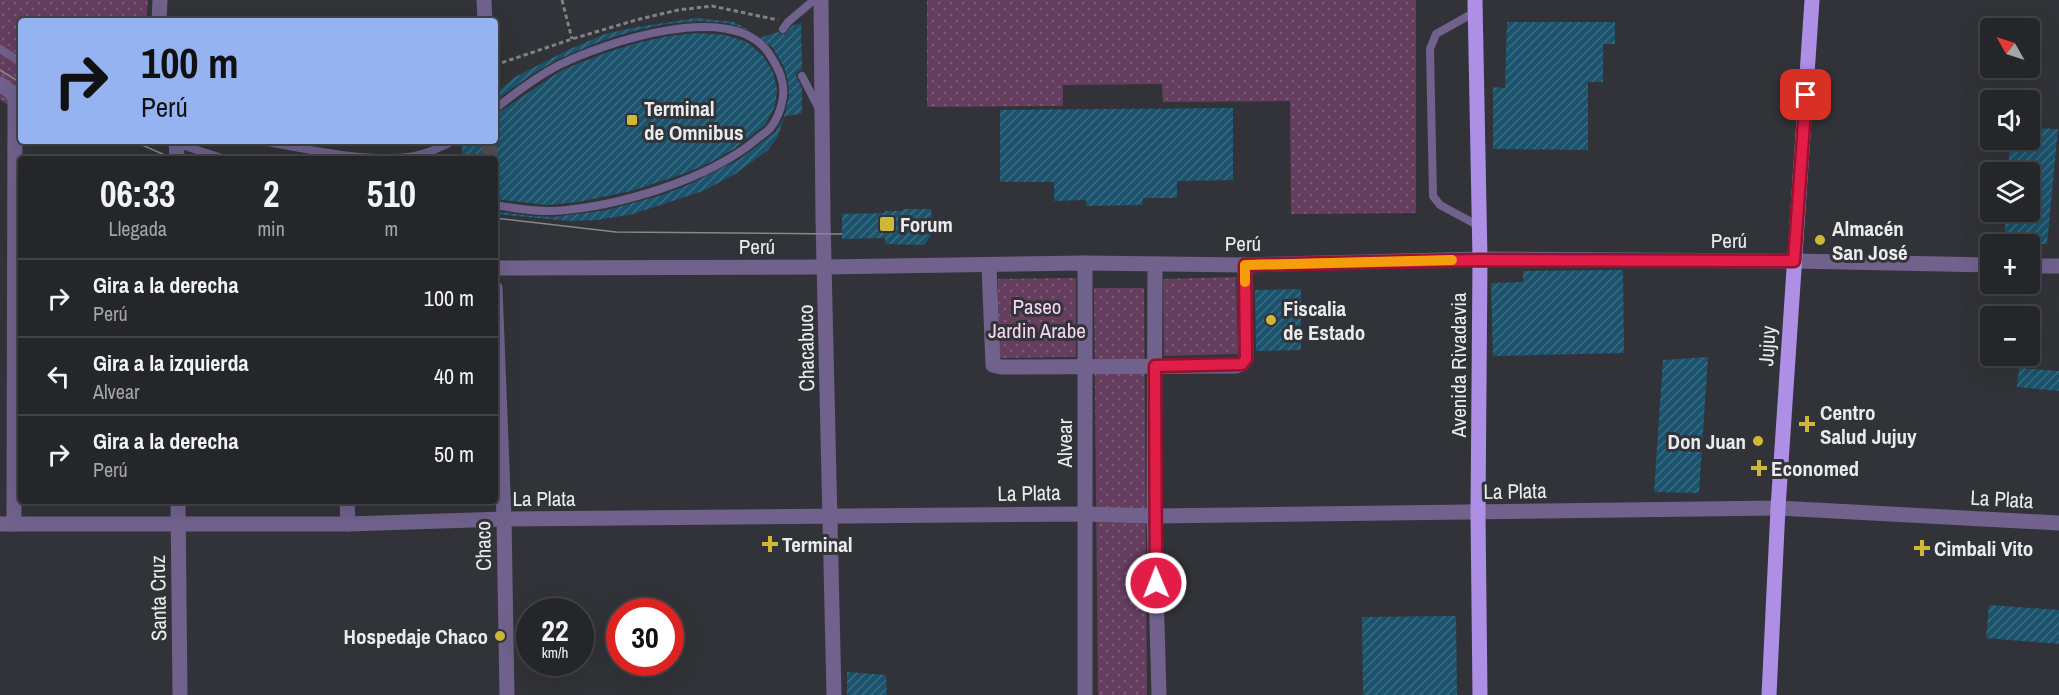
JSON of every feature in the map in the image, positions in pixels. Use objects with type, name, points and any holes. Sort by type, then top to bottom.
[{"type":"main road","name":"Jujuy","points":[[1769,695],[1778,508],[1812,0]]},
{"type":"main road","name":"Avenida Rivadavia","points":[[1475,6],[1480,260],[1478,513],[1480,695]]},
{"type":"street","points":[[159,18],[160,0]]},
{"type":"street","points":[[484,0],[485,18]]},
{"type":"street","name":"Chacabuco","points":[[820,0],[834,695]]},
{"type":"street","points":[[0,84],[15,98],[7,524]]},
{"type":"street","name":"Perú","points":[[498,268],[1245,265],[1480,260],[1794,261],[1980,265]]},
{"type":"street","name":"Alvear","points":[[1086,264],[1084,514],[1086,695]]},
{"type":"street","points":[[1155,264],[1154,516],[1159,695]]},
{"type":"street","points":[[989,266],[993,364],[1001,367],[1242,364],[1246,359],[1245,265]]},
{"type":"street","points":[[2040,266],[2059,266]]},
{"type":"street","name":"Chaco","points":[[498,365],[507,695]]},
{"type":"street","name":"Santa Cruz","points":[[178,504],[180,695]]},
{"type":"street","points":[[347,504],[348,524]]},
{"type":"street","name":"La Plata","points":[[7,524],[348,524],[504,519],[1084,514],[1154,516],[1778,508],[2059,523]]},
{"type":"lane","points":[[783,29],[814,0]]},
{"type":"lane","points":[[1475,6],[1436,34],[1430,49],[1432,185],[1433,196],[1440,205],[1479,226]]},
{"type":"lane","points":[[498,107],[536,78],[559,65],[618,42],[658,31],[694,26],[726,28],[748,35],[763,45],[782,75],[783,101],[771,127],[749,146],[718,166],[634,196],[585,208],[552,211],[498,205]]},
{"type":"lane","points":[[0,49],[18,60]]},
{"type":"lane","points":[[802,76],[822,114]]},
{"type":"lane","points":[[179,144],[216,156]]},
{"type":"lane","points":[[279,144],[364,156]]},
{"type":"lane","points":[[413,156],[446,144]]},
{"type":"path","points":[[562,0],[572,39]]},
{"type":"green space","points":[[0,0],[148,0],[146,18],[18,18],[18,106],[12,107],[0,100]]},
{"type":"green space","points":[[927,0],[1416,0],[1416,213],[1291,214],[1290,101],[1163,102],[1162,84],[1063,85],[1063,106],[927,107]]},
{"type":"green space","points":[[1236,277],[1238,354],[1164,356],[1163,279]]},
{"type":"green space","name":"Paseo Jardin Arabe","points":[[1076,278],[1076,357],[999,358],[998,279]]},
{"type":"green space","points":[[1094,288],[1144,288],[1147,695],[1098,695]]},
{"type":"building","points":[[697,18],[734,22],[751,31],[727,23],[698,21],[666,24],[634,31],[604,40],[556,60],[498,99],[498,91],[515,77],[605,34]]},
{"type":"building","points":[[1507,22],[1615,22],[1615,44],[1603,44],[1603,82],[1588,82],[1588,150],[1493,149],[1493,87],[1505,88]]},
{"type":"building","points":[[801,23],[802,70],[797,72],[796,76],[802,88],[802,113],[784,117],[789,96],[784,67],[773,48],[760,38],[778,32],[785,35],[792,26]]},
{"type":"building","points":[[698,33],[725,35],[747,42],[763,56],[773,72],[777,89],[775,106],[765,125],[734,149],[686,173],[631,191],[578,202],[547,205],[498,199],[498,156],[462,156],[462,144],[498,144],[498,113],[562,70],[608,52],[668,36]]},
{"type":"building","name":"Forum","points":[[1233,108],[1233,180],[1177,181],[1177,198],[1143,198],[1143,205],[1086,206],[1086,200],[1054,201],[1054,182],[1000,182],[1000,110]]},
{"type":"building","points":[[784,117],[778,136],[768,150],[735,174],[703,191],[633,214],[597,220],[570,221],[498,214],[498,211],[554,217],[607,210],[662,195],[740,159],[775,132]]},
{"type":"building","points":[[2040,128],[2058,129],[2047,244],[2040,244],[2040,234],[2005,234],[2005,222],[2040,222],[2040,162],[2009,162],[2009,150],[2040,150]]},
{"type":"building","name":"Forum","points":[[903,209],[931,209],[933,233],[924,245],[885,244],[885,238],[842,239],[842,214],[885,213],[885,211],[903,211]]},
{"type":"building","points":[[1623,270],[1624,353],[1493,356],[1491,283],[1523,282],[1523,271]]},
{"type":"building","name":"Fiscalia de Estado","points":[[1301,289],[1301,350],[1256,351],[1255,290]]},
{"type":"building","points":[[1708,357],[1699,493],[1654,492],[1663,360]]},
{"type":"building","points":[[2019,368],[2059,371],[2059,391],[2017,387]]},
{"type":"building","points":[[1989,605],[2059,610],[2059,644],[1986,638]]},
{"type":"building","points":[[1456,616],[1457,695],[1363,695],[1362,617]]},
{"type":"building","points":[[847,672],[886,675],[887,695],[847,695]]},
{"type":"tunnel","points":[[489,144],[490,156]]},
{"type":"tram line","points":[[0,70],[18,81]]},
{"type":"tram line","points":[[140,144],[167,156]]},
{"type":"tram line","points":[[498,218],[616,232],[842,234]]},
{"type":"slow traffic","points":[[1245,282],[1245,265],[1452,260]]},
{"type":"place","name":"Terminal de Omnibus","points":[[632,120]]},
{"type":"place","name":"Forum","points":[[887,224]]},
{"type":"place","name":"Almacén San José","points":[[1820,240]]},
{"type":"place","name":"Fiscalia de Estado","points":[[1271,320]]},
{"type":"place","name":"Centro Salud Jujuy","points":[[1807,424]]},
{"type":"place","name":"Don Juan","points":[[1758,441]]},
{"type":"place","name":"Economed","points":[[1759,468]]},
{"type":"place","name":"Terminal","points":[[770,544]]},
{"type":"place","name":"Cimbali Vito","points":[[1922,548]]},
{"type":"place","name":"Hospedaje Chaco","points":[[500,636]]},
{"type":"route","points":[[1156,583],[1155,366],[1236,366],[1242,364],[1246,359],[1245,265],[1480,260],[1794,261],[1806,95]]}]
